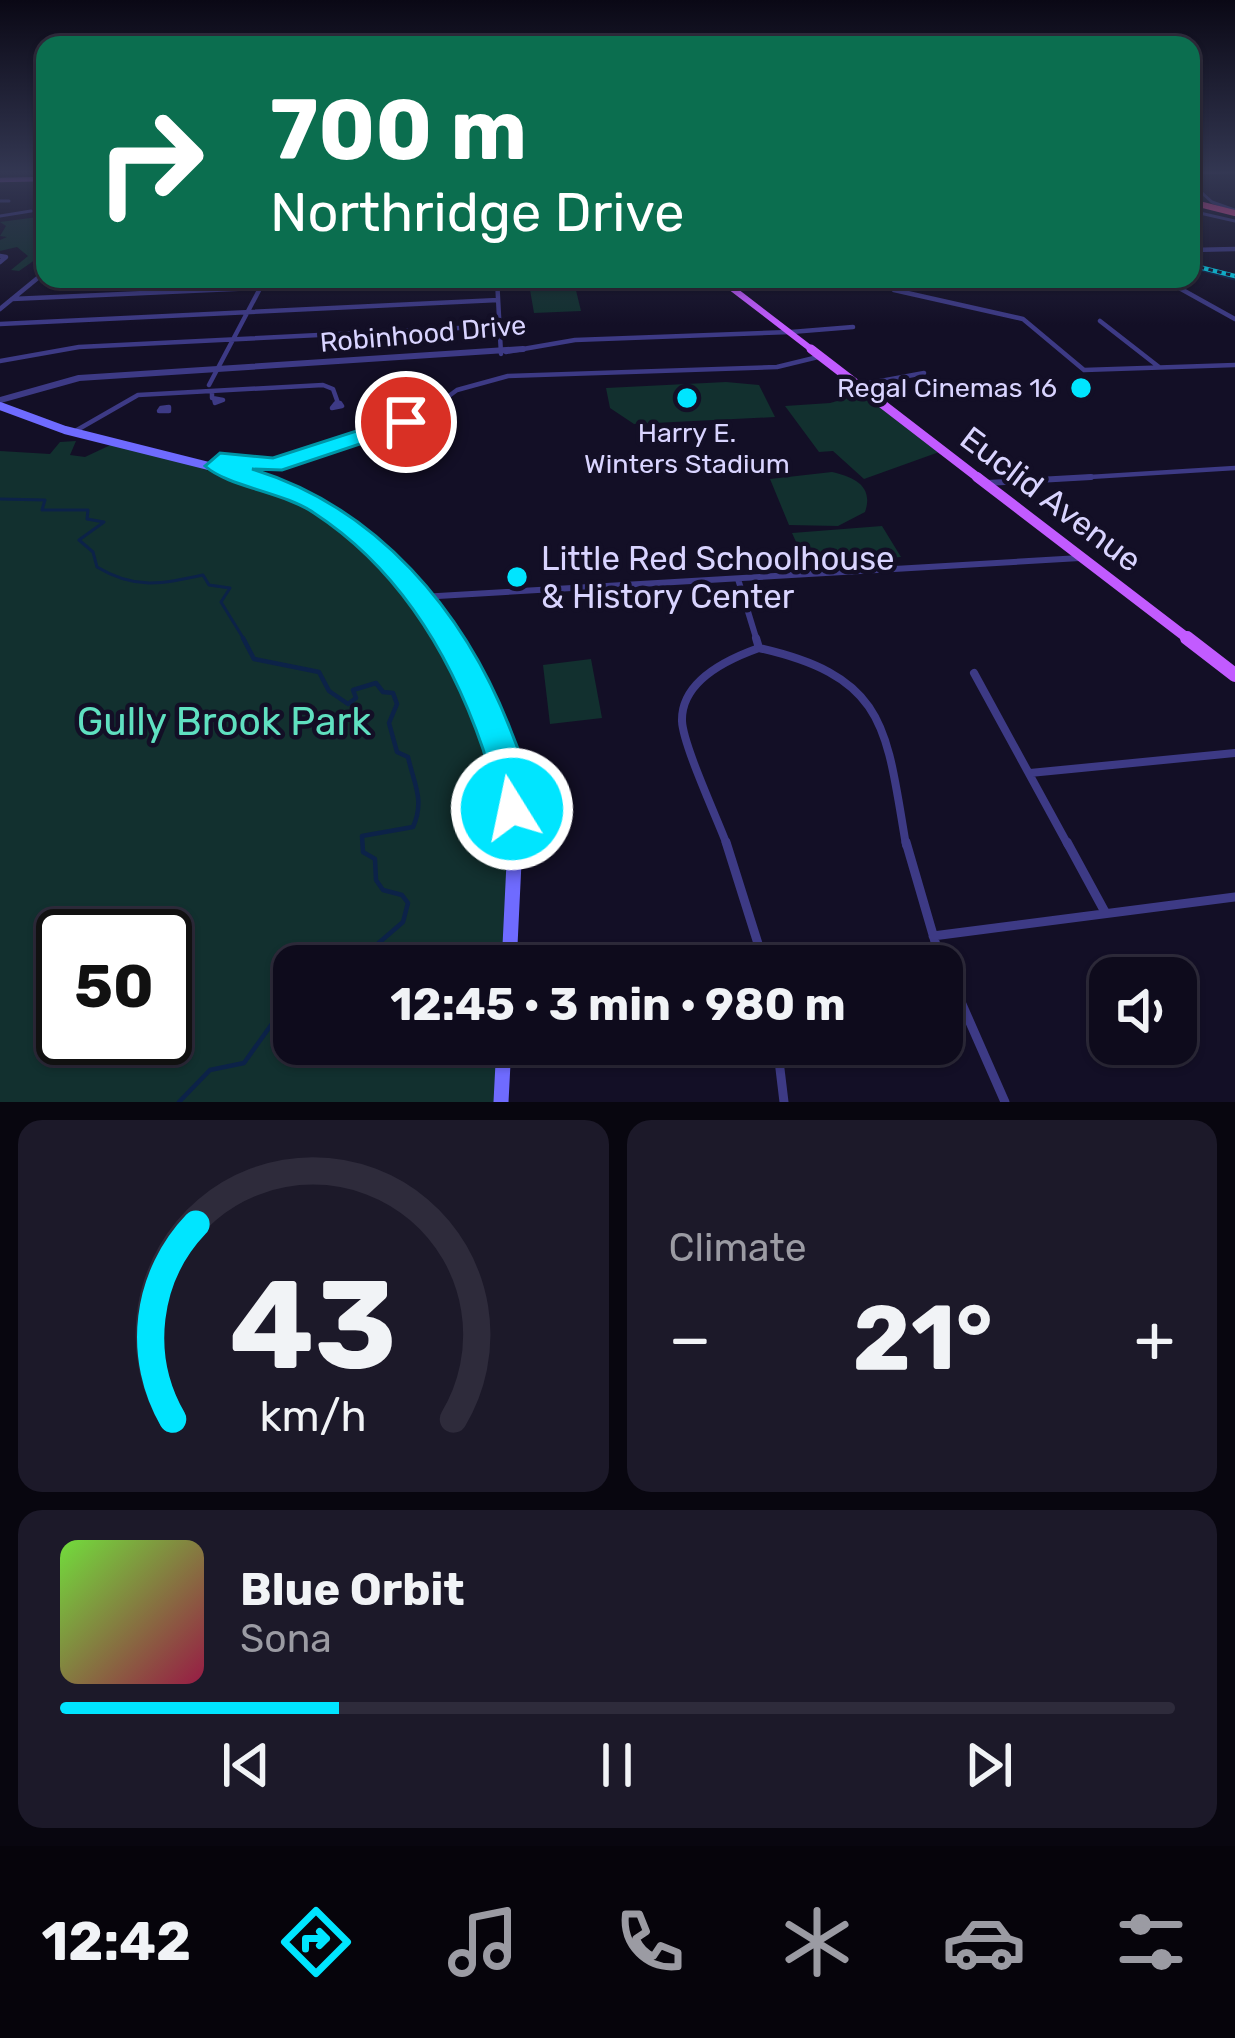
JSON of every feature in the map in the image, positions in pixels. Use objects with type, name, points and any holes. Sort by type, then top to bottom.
[{"type":"main road","name":"Euclid Avenue","points":[[732,288],[1235,675]]},
{"type":"main road","points":[[0,403],[77,430],[278,485],[321,506],[365,539],[421,597],[477,686],[507,767],[516,851],[510,945]]},
{"type":"main road","points":[[501,1102],[503,1065]]},
{"type":"street","points":[[1200,250],[1235,249]]},
{"type":"street","points":[[0,309],[36,281]]},
{"type":"street","points":[[12,299],[260,288]]},
{"type":"street","points":[[214,400],[211,388],[217,370],[260,288]]},
{"type":"street","points":[[497,288],[501,354]]},
{"type":"street","points":[[893,288],[1023,319],[1084,370],[1235,365]]},
{"type":"street","points":[[1179,288],[1235,319]]},
{"type":"street","points":[[0,324],[498,300]]},
{"type":"street","points":[[1100,322],[1162,369]]},
{"type":"street","points":[[0,361],[79,347],[499,326]]},
{"type":"street","name":"Robinhood Drive","points":[[0,403],[80,378],[501,354],[575,340],[853,327]]},
{"type":"street","points":[[217,466],[228,458],[264,467],[296,460],[423,415],[458,390],[508,376],[777,367],[822,356]]},
{"type":"street","points":[[860,385],[924,373]]},
{"type":"street","points":[[77,430],[135,396],[211,388],[323,385],[333,389],[338,403]]},
{"type":"street","points":[[159,394],[161,408]]},
{"type":"street","points":[[986,483],[1235,468]]},
{"type":"street","points":[[421,597],[1084,558]]},
{"type":"street","points":[[738,579],[758,648]]},
{"type":"street","points":[[758,945],[682,722],[687,698],[700,675],[758,648],[820,664],[839,674],[868,702],[885,743],[916,889],[968,1026],[1005,1102]]},
{"type":"street","points":[[974,673],[1105,913]]},
{"type":"street","points":[[1028,773],[1235,753]]},
{"type":"street","points":[[933,936],[1235,897]]},
{"type":"street","points":[[780,1065],[784,1102]]},
{"type":"green space","points":[[1,222],[36,222],[36,259],[19,271],[11,270],[28,256],[17,247],[0,251],[6,226]]},
{"type":"green space","points":[[530,288],[575,288],[581,311],[534,313]]},
{"type":"green space","name":"Harry E. Winters Stadium","points":[[726,382],[759,385],[775,417],[634,424],[610,408],[606,388]]},
{"type":"green space","points":[[866,393],[942,451],[864,479],[833,451],[819,452],[785,406],[830,403]]},
{"type":"green space","name":"Gully Brook Park","points":[[76,441],[70,455],[85,457],[119,441],[296,493],[343,522],[424,605],[458,650],[482,697],[508,795],[511,945],[273,945],[273,1065],[504,1065],[501,1102],[0,1102],[0,451],[50,454],[60,442]]},
{"type":"green space","points":[[832,472],[860,484],[867,495],[865,512],[838,526],[789,525],[770,479]]},
{"type":"green space","points":[[882,526],[901,557],[806,564],[792,533]]},
{"type":"green space","points":[[591,659],[602,718],[550,724],[543,665]]},
{"type":"waterway","points":[[1200,269],[1235,279]]},
{"type":"waterway","points":[[0,499],[45,500],[42,510],[88,510],[87,519],[104,522],[79,540],[93,552],[97,567],[111,574],[149,583],[203,575],[209,585],[230,588],[221,602],[245,641]]},
{"type":"waterway","points":[[243,638],[254,659],[319,672],[329,691],[348,704],[356,698],[353,690],[376,683],[383,692],[393,693],[397,704],[389,723],[397,752],[408,757],[418,808],[413,827],[362,836],[363,852],[375,859],[376,880],[383,890],[402,895],[408,903],[403,922],[376,945]]},
{"type":"waterway","points":[[179,1102],[210,1070],[244,1063],[273,1022]]},
{"type":"railway","points":[[1200,267],[1235,276]]},
{"type":"place","name":"Regal Cinemas 16","points":[[1081,388]]},
{"type":"place","name":"Harry E. Winters Stadium","points":[[687,398]]},
{"type":"place","name":"Little Red Schoolhouse & History Center","points":[[517,577]]},
{"type":"route","points":[[406,422],[296,460],[264,467],[228,458],[217,466],[278,485],[321,506],[365,539],[421,597],[477,686],[507,767],[512,809]]}]
